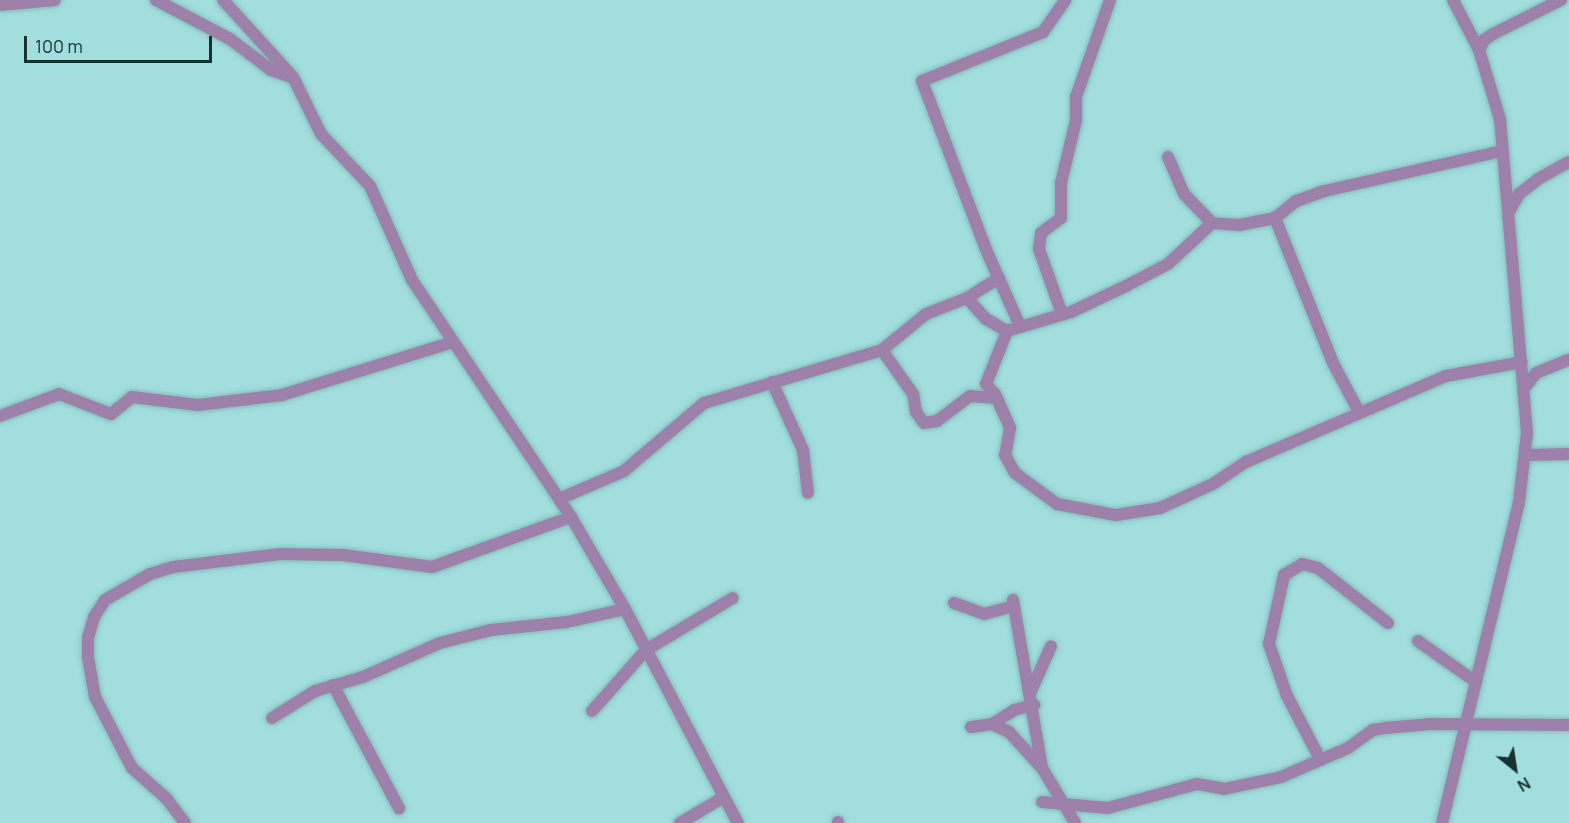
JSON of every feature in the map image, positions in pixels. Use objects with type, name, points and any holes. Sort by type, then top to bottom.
[{"type":"street","points":[[0,5],[55,0]]},
{"type":"street","points":[[156,0],[230,39],[272,70],[292,77]]},
{"type":"street","points":[[223,0],[292,77],[321,134],[370,186],[412,280],[571,518],[625,609],[738,823]]},
{"type":"street","points":[[1020,326],[922,81],[1043,32],[1065,0]]},
{"type":"street","points":[[1062,314],[1039,249],[1041,233],[1061,218],[1061,183],[1076,120],[1076,96],[1110,0]]},
{"type":"street","points":[[1442,823],[1473,680],[1519,502],[1526,455],[1526,387],[1500,119],[1479,50],[1461,21],[1453,0]]},
{"type":"street","points":[[1479,50],[1484,40],[1493,34],[1561,0]]},
{"type":"street","points":[[1168,157],[1184,194],[1212,223],[1239,225],[1275,218],[1296,201],[1324,191],[1502,151]]},
{"type":"street","points":[[1510,210],[1519,194],[1538,178],[1569,162]]},
{"type":"street","points":[[1275,218],[1333,363],[1359,412]]},
{"type":"street","points":[[1212,223],[1168,264],[1062,314],[1007,331],[986,384],[997,398],[1010,428],[1005,455],[1015,473],[1057,504],[1116,515],[1160,508],[1213,484],[1246,462],[1446,376],[1522,362]]},
{"type":"street","points":[[559,499],[624,471],[705,403],[882,350],[926,314],[967,298],[999,278]]},
{"type":"street","points":[[967,298],[986,319],[1007,331]]},
{"type":"street","points":[[0,416],[59,394],[111,414],[132,397],[198,405],[282,395],[453,342]]},
{"type":"street","points":[[882,350],[913,394],[916,412],[924,423],[937,421],[970,396],[997,398]]},
{"type":"street","points":[[1526,387],[1536,373],[1569,360]]},
{"type":"street","points":[[772,382],[802,450],[808,493]]},
{"type":"street","points":[[1526,455],[1569,454]]},
{"type":"street","points":[[185,823],[167,799],[132,768],[95,697],[88,639],[94,617],[105,600],[150,574],[173,567],[280,554],[317,553],[432,567],[571,518]]},
{"type":"street","points":[[1320,759],[1287,696],[1269,644],[1284,575],[1302,564],[1318,568],[1388,623]]},
{"type":"street","points":[[592,711],[646,650],[733,598]]},
{"type":"street","points":[[954,603],[984,614],[1013,603],[1034,705],[1042,768]]},
{"type":"street","points":[[272,718],[333,685],[363,677],[440,643],[491,630],[567,622],[625,609]]},
{"type":"street","points":[[1418,641],[1473,680]]},
{"type":"street","points":[[1031,691],[1051,646]]},
{"type":"street","points":[[333,685],[399,808]]},
{"type":"street","points":[[971,727],[992,724],[1014,710],[1034,705]]},
{"type":"street","points":[[1042,802],[1068,806],[1120,806],[1197,784],[1224,789],[1297,772],[1320,759],[1348,748],[1373,730],[1431,724],[1523,722],[1569,725]]},
{"type":"street","points":[[992,724],[1009,732],[1042,768],[1068,806],[1075,823]]},
{"type":"street","points":[[680,823],[724,797]]}]
